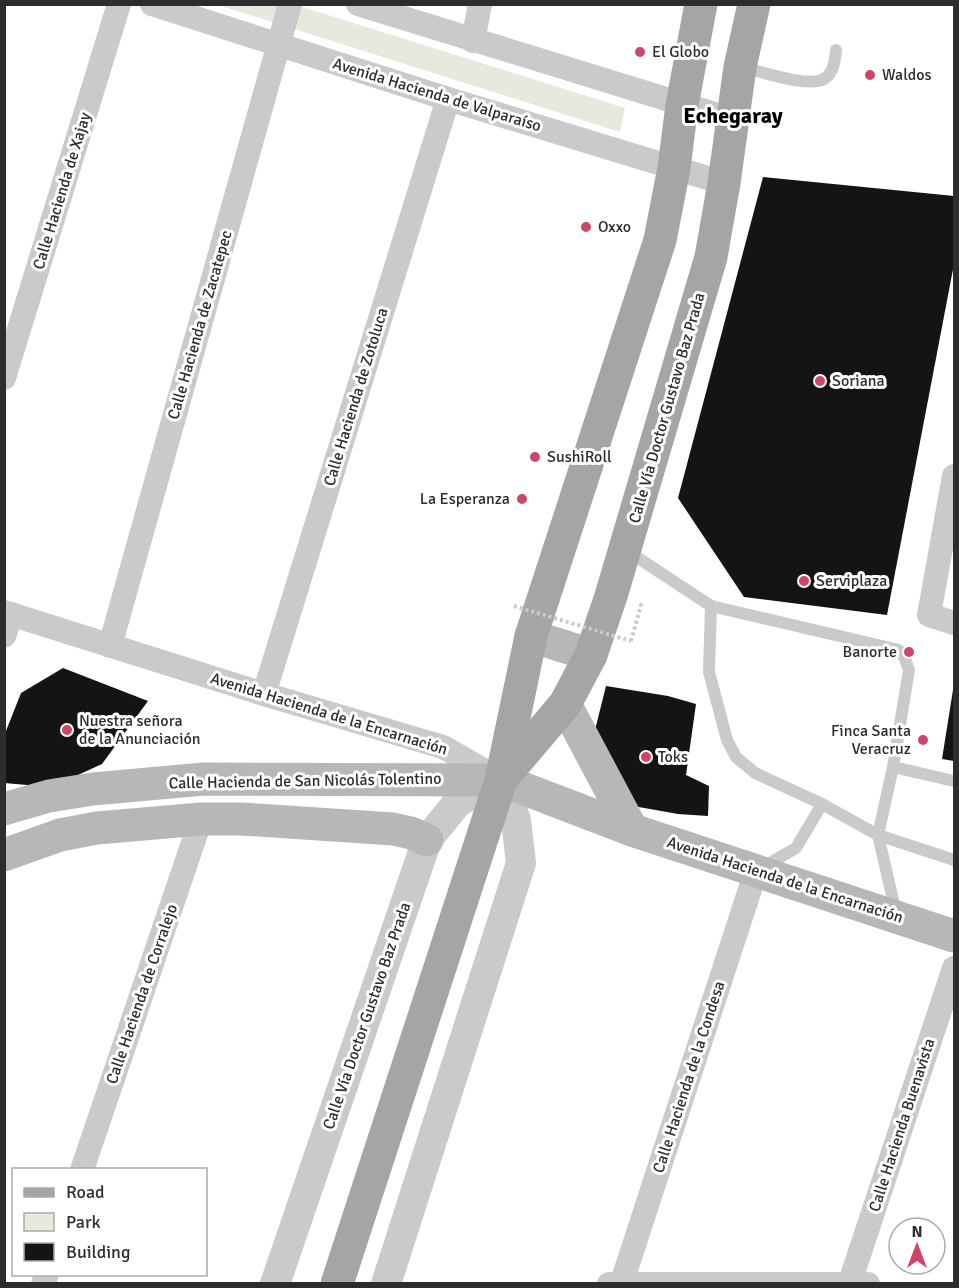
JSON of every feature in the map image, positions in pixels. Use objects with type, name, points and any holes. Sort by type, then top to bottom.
[{"type":"main road","name":"Calle Vía Doctor Gustavo Baz Prada","points":[[337,1284],[501,780],[531,636],[660,240],[674,168],[681,105],[701,4]]},
{"type":"main road","name":"Calle Vía Doctor Gustavo Baz Prada","points":[[501,780],[565,704],[591,655],[625,550],[711,257],[724,183],[731,119],[754,4]]},
{"type":"main road","points":[[531,636],[591,655]]},
{"type":"main road","points":[[565,704],[632,830]]},
{"type":"main road","name":"Calle Hacienda de San Nicolás Tolentino","points":[[4,809],[49,796],[93,789],[204,779],[501,780]]},
{"type":"main road","name":"Avenida Hacienda de la Encarnación","points":[[501,780],[632,830],[954,936]]},
{"type":"main road","points":[[49,796],[60,835]]},
{"type":"main road","points":[[4,855],[60,835],[97,828],[201,819],[242,819],[393,829],[411,833],[426,840]]},
{"type":"street","name":"Calle Hacienda de Xajay","points":[[4,378],[119,4]]},
{"type":"street","name":"Avenida Hacienda de Valparaíso","points":[[152,4],[448,99],[724,183]]},
{"type":"street","name":"Calle Hacienda de Zacatepec","points":[[110,646],[290,4]]},
{"type":"street","points":[[358,4],[731,119]]},
{"type":"street","points":[[473,41],[480,4]]},
{"type":"street","name":"Calle Hacienda de Zotoluca","points":[[264,694],[448,99]]},
{"type":"street","points":[[954,476],[929,615],[954,623]]},
{"type":"street","name":"Avenida Hacienda de la Encarnación","points":[[7,621],[110,646],[443,747],[501,780]]},
{"type":"street","points":[[386,1284],[521,863],[516,820],[501,780]]},
{"type":"street","name":"Calle Vía Doctor Gustavo Baz Prada","points":[[275,1284],[426,840],[458,802],[501,780]]},
{"type":"street","name":"Calle Hacienda de Corralejo","points":[[83,1168],[201,819]]},
{"type":"street","name":"Calle Hacienda de la Condesa","points":[[615,1283],[756,871]]},
{"type":"street","name":"Calle Hacienda Buenavista","points":[[859,1283],[954,968]]},
{"type":"street","points":[[615,1283],[859,1283]]},
{"type":"lane","points":[[740,67],[811,82],[824,79],[831,72],[836,50]]},
{"type":"lane","points":[[625,550],[711,606],[899,650],[909,670],[893,767],[878,835],[897,917]]},
{"type":"lane","points":[[711,606],[710,672],[727,741],[736,757],[755,773],[822,804],[878,835],[954,860]]},
{"type":"lane","points":[[893,767],[954,781]]},
{"type":"lane","points":[[756,871],[796,848],[822,804]]},
{"type":"path","points":[[514,606],[630,641],[641,605]]},
{"type":"green space","points":[[218,5],[296,5],[625,108],[620,132]]},
{"type":"building","name":"Soriana","points":[[763,177],[954,196],[954,264],[887,615],[744,597],[678,498]]},
{"type":"building","name":"Nuestra señora de la Anunciación","points":[[63,668],[148,701],[102,764],[67,780],[39,786],[4,783],[4,736],[21,693]]},
{"type":"building","name":"Toks","points":[[606,686],[668,696],[696,704],[686,775],[709,786],[708,816],[678,814],[633,806],[593,738]]},
{"type":"building","points":[[954,690],[954,761],[942,759]]},
{"type":"place","name":"El Globo","points":[[640,52]]},
{"type":"place","name":"Waldos","points":[[870,75]]},
{"type":"place","name":"Oxxo","points":[[586,227]]},
{"type":"place","name":"Soriana","points":[[820,381]]},
{"type":"place","name":"SushiRoll","points":[[535,457]]},
{"type":"place","name":"La Esperanza","points":[[522,499]]},
{"type":"place","name":"Serviplaza","points":[[804,581]]},
{"type":"place","name":"Banorte","points":[[909,652]]},
{"type":"place","name":"Nuestra señora de la Anunciación","points":[[67,730]]},
{"type":"place","name":"Finca Santa Veracruz","points":[[923,740]]},
{"type":"place","name":"Toks","points":[[646,757]]},
{"type":"district","name":"Echegaray","points":[[733,115]]}]
